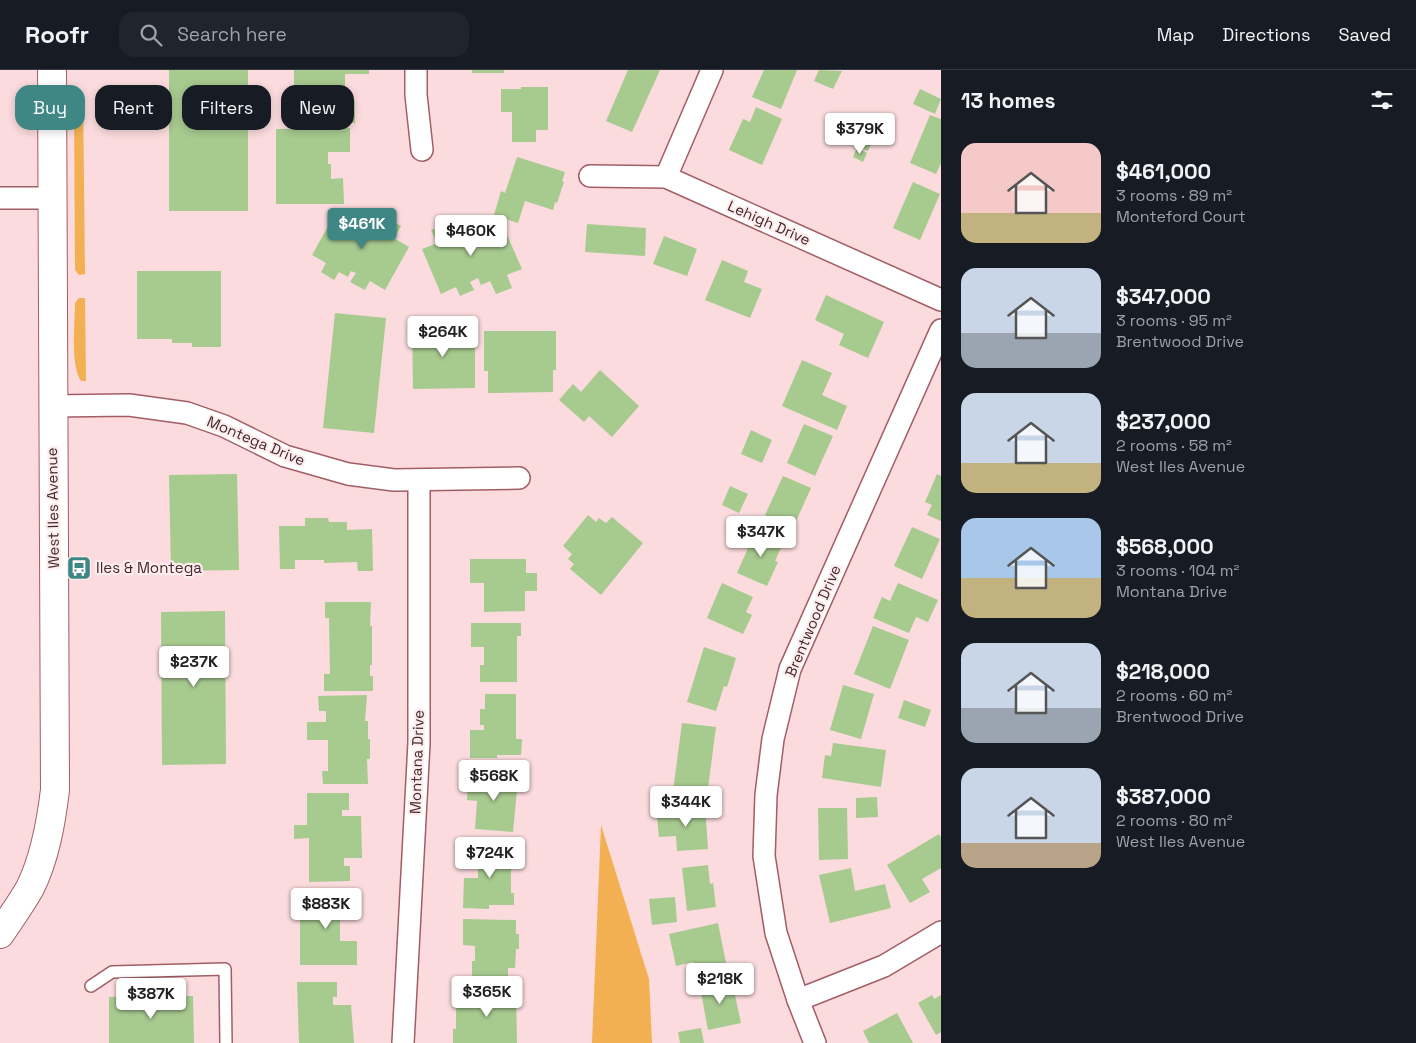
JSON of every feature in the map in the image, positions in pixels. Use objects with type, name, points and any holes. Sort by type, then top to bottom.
[{"type":"street","name":"West Iles Avenue","points":[[0,934],[33,879],[49,830],[55,790],[52,70]]},
{"type":"street","points":[[416,70],[416,95],[422,150]]},
{"type":"street","points":[[666,176],[712,70]]},
{"type":"street","name":"Lehigh Drive","points":[[590,176],[666,176],[941,300]]},
{"type":"street","points":[[0,198],[52,198]]},
{"type":"street","name":"Brentwood Drive","points":[[815,1043],[798,1000],[776,933],[764,856],[766,795],[773,739],[790,669],[941,330]]},
{"type":"street","name":"Montega Drive","points":[[52,406],[129,405],[172,410],[202,418],[285,456],[318,467],[364,476],[394,480],[519,478]]},
{"type":"street","name":"Montana Drive","points":[[403,1043],[419,743],[419,480]]},
{"type":"street","points":[[798,1000],[884,966],[941,932]]},
{"type":"lane","points":[[91,986],[112,972],[225,968],[226,1043]]},
{"type":"shaded area","points":[[74,130],[83,130],[85,274],[79,275],[75,270]]},
{"type":"shaded area","points":[[79,298],[85,298],[86,381],[81,381],[75,365],[74,354],[75,303]]},
{"type":"shaded area","points":[[601,825],[649,979],[652,1043],[592,1043]]},
{"type":"building","points":[[169,70],[248,70],[248,85],[182,85],[182,130],[248,130],[248,211],[169,211],[169,130],[172,130],[172,85],[169,85]]},
{"type":"building","points":[[294,70],[369,70],[369,74],[345,74],[345,85],[294,85]]},
{"type":"building","points":[[472,70],[504,70],[504,73],[472,73]]},
{"type":"building","points":[[628,70],[660,70],[632,132],[606,121]]},
{"type":"building","points":[[764,70],[797,70],[781,109],[752,97]]},
{"type":"building","points":[[819,70],[842,71],[833,89],[814,81]]},
{"type":"building","points":[[521,87],[548,87],[548,130],[536,130],[536,142],[512,142],[512,112],[501,112],[501,89],[521,89]]},
{"type":"building","points":[[920,89],[941,99],[935,114],[913,104]]},
{"type":"building","points":[[354,100],[355,100],[354,123]]},
{"type":"building","points":[[756,107],[782,119],[762,165],[729,150],[743,119],[750,122]]},
{"type":"building","points":[[930,115],[941,119],[941,163],[936,174],[910,163]]},
{"type":"building","points":[[276,129],[350,130],[350,152],[328,152],[328,164],[331,164],[331,179],[343,178],[344,204],[276,204]]},
{"type":"building","points":[[862,137],[872,142],[868,151],[858,147]]},
{"type":"building","points":[[857,148],[867,153],[863,162],[853,157]]},
{"type":"building","points":[[517,157],[565,172],[562,181],[564,182],[553,210],[525,201],[518,223],[494,215],[501,191],[505,193]]},
{"type":"building","points":[[913,182],[940,194],[920,240],[893,228]]},
{"type":"building","points":[[358,210],[375,220],[379,214],[401,226],[394,238],[409,247],[385,290],[370,281],[365,290],[350,282],[356,273],[351,271],[348,277],[339,272],[334,280],[321,272],[326,263],[312,255],[335,214],[350,223]]},
{"type":"building","points":[[479,218],[484,231],[499,224],[504,236],[507,235],[522,269],[507,275],[512,288],[496,294],[490,281],[481,285],[478,278],[470,282],[474,290],[460,296],[456,287],[441,294],[422,249],[437,243],[431,230],[454,221],[456,227]]},
{"type":"building","points":[[587,224],[646,228],[645,256],[585,252]]},
{"type":"building","points":[[664,236],[697,249],[687,276],[653,264]]},
{"type":"building","points":[[722,260],[748,271],[744,282],[762,289],[750,318],[705,300]]},
{"type":"building","points":[[137,271],[221,271],[221,347],[192,347],[192,343],[172,343],[172,339],[137,339]]},
{"type":"building","points":[[826,295],[884,322],[868,358],[839,345],[844,334],[815,320]]},
{"type":"building","points":[[335,313],[386,318],[374,433],[323,428]]},
{"type":"building","points":[[412,327],[470,327],[470,339],[475,339],[475,388],[413,389]]},
{"type":"building","points":[[484,331],[556,331],[556,370],[553,370],[553,392],[488,393],[488,371],[484,371]]},
{"type":"building","points":[[802,360],[832,373],[822,395],[847,406],[837,430],[782,406]]},
{"type":"building","points":[[600,370],[639,406],[612,437],[589,416],[584,422],[559,400],[573,384],[581,392]]},
{"type":"building","points":[[804,424],[833,436],[815,476],[787,463]]},
{"type":"building","points":[[751,430],[772,440],[762,463],[741,454]]},
{"type":"building","points":[[237,474],[239,570],[171,571],[169,475]]},
{"type":"building","points":[[937,474],[941,476],[941,521],[927,515],[932,505],[925,502]]},
{"type":"building","points":[[783,476],[811,488],[793,528],[765,515]]},
{"type":"building","points":[[730,486],[748,494],[739,513],[722,505]]},
{"type":"building","points":[[588,515],[596,522],[599,518],[606,523],[612,517],[643,543],[601,595],[570,569],[574,564],[568,559],[572,554],[563,546]]},
{"type":"building","points":[[305,518],[328,518],[329,522],[347,522],[347,530],[372,529],[373,571],[358,571],[357,562],[324,563],[324,560],[295,560],[295,569],[280,569],[279,526],[305,526]]},
{"type":"building","points":[[912,527],[940,539],[922,579],[894,566]]},
{"type":"building","points":[[757,528],[784,541],[775,561],[778,562],[767,586],[737,573]]},
{"type":"building","points":[[470,559],[526,559],[526,573],[537,573],[537,591],[525,591],[525,611],[484,612],[484,583],[470,583]]},
{"type":"building","points":[[722,583],[753,597],[746,612],[752,615],[743,634],[707,618]]},
{"type":"building","points":[[898,583],[938,600],[928,622],[916,617],[909,633],[873,618],[882,597],[890,601]]},
{"type":"building","points":[[325,602],[371,602],[372,665],[370,665],[370,676],[373,676],[373,691],[324,691],[324,674],[330,674],[329,618],[325,618]]},
{"type":"building","points":[[225,611],[226,764],[162,765],[161,612]]},
{"type":"building","points":[[471,623],[521,623],[521,636],[517,636],[517,682],[480,682],[480,665],[484,665],[484,647],[471,647]]},
{"type":"building","points":[[873,626],[909,640],[890,689],[854,674]]},
{"type":"building","points":[[704,647],[736,658],[727,687],[724,686],[716,711],[687,702]]},
{"type":"building","points":[[843,685],[874,694],[861,739],[830,730]]},
{"type":"building","points":[[485,694],[516,694],[516,739],[522,739],[521,755],[497,755],[497,758],[470,758],[470,730],[484,730],[484,725],[480,725],[480,709],[485,709]]},
{"type":"building","points":[[367,695],[365,721],[368,721],[368,739],[370,739],[370,759],[367,759],[368,784],[323,784],[322,771],[328,771],[328,740],[307,740],[307,722],[326,722],[326,711],[319,711],[318,696]]},
{"type":"building","points":[[904,700],[931,710],[925,727],[898,718]]},
{"type":"building","points":[[682,723],[716,727],[707,796],[673,791]]},
{"type":"building","points":[[833,743],[886,750],[881,787],[822,778],[825,755],[831,756]]},
{"type":"building","points":[[469,775],[518,779],[513,832],[475,829],[477,801],[467,800]]},
{"type":"building","points":[[307,793],[349,793],[349,810],[342,810],[342,816],[361,816],[362,858],[344,858],[344,866],[350,866],[350,881],[309,882],[309,838],[294,839],[294,825],[307,825]]},
{"type":"building","points":[[877,797],[878,817],[856,818],[856,798]]},
{"type":"building","points":[[705,805],[708,849],[677,851],[676,836],[659,837],[657,817],[675,815],[674,807]]},
{"type":"building","points":[[818,808],[847,808],[848,859],[819,860]]},
{"type":"building","points":[[939,834],[941,838],[941,868],[922,879],[930,892],[910,903],[887,865]]},
{"type":"building","points":[[478,845],[511,845],[511,893],[514,893],[514,905],[489,905],[489,909],[463,908],[464,878],[478,878]]},
{"type":"building","points":[[708,865],[710,884],[713,883],[716,907],[687,911],[682,868]]},
{"type":"building","points":[[851,868],[855,891],[885,884],[891,908],[830,923],[819,875]]},
{"type":"building","points":[[300,895],[357,895],[357,917],[340,917],[340,941],[357,941],[357,965],[300,965]]},
{"type":"building","points":[[675,897],[677,922],[652,925],[649,899]]},
{"type":"building","points":[[463,919],[516,920],[516,934],[519,934],[519,949],[516,949],[515,968],[508,968],[508,981],[472,980],[472,961],[475,961],[475,946],[463,945]]},
{"type":"building","points":[[718,923],[727,968],[696,975],[693,962],[676,966],[669,934]]},
{"type":"building","points":[[732,981],[741,1023],[708,1030],[700,987]]},
{"type":"building","points":[[297,982],[337,982],[337,997],[333,997],[333,1005],[351,1005],[354,1043],[299,1043]]},
{"type":"building","points":[[462,991],[516,991],[517,1043],[453,1043],[453,1029],[456,1029],[456,1006],[462,1006]]},
{"type":"building","points":[[932,995],[934,999],[941,995],[941,1032],[936,1035],[918,1003]]},
{"type":"building","points":[[193,996],[194,1043],[109,1043],[109,997]]},
{"type":"building","points":[[897,1013],[913,1043],[869,1043],[863,1031]]},
{"type":"building","points":[[701,1028],[704,1043],[680,1043],[678,1032]]},
{"type":"place","name":"Iles & Montega","points":[[79,568]]}]
